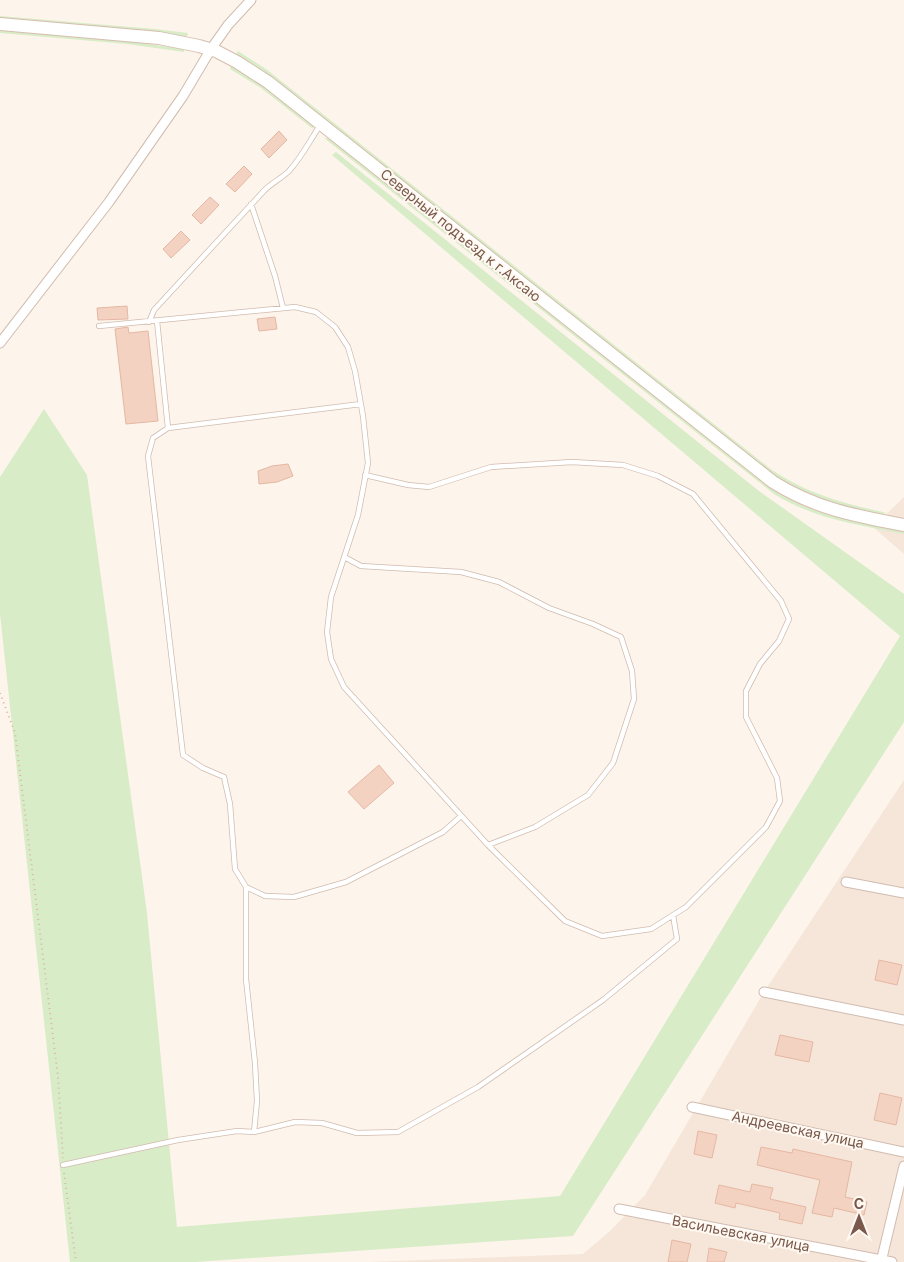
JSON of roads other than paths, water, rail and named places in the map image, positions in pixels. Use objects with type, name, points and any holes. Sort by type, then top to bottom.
[{"type":"street","points":[[0,343],[109,202],[183,96],[211,49],[228,25],[251,0]]},
{"type":"street","name":"Северный подъезд к г.Аксаю","points":[[0,24],[159,38],[211,49],[252,71],[774,482],[800,498],[819,506],[898,524]]},
{"type":"street","points":[[846,882],[904,893]]},
{"type":"street","points":[[764,992],[904,1020]]},
{"type":"street","name":"Андреевская улица","points":[[692,1106],[904,1152]]},
{"type":"street","points":[[881,1261],[904,1166]]},
{"type":"street","name":"Васильевская улица","points":[[619,1209],[892,1262]]},
{"type":"lane","points":[[149,322],[154,310],[251,204],[270,184],[287,172],[302,154],[321,124]]},
{"type":"lane","points":[[251,204],[275,276],[283,308]]},
{"type":"lane","points":[[99,326],[295,307],[316,312],[335,327],[348,347],[361,404],[368,463],[358,515],[346,558],[331,597],[327,632],[331,659],[344,687],[461,816],[565,921],[602,936],[651,929],[686,907],[766,827],[780,801],[777,778],[746,717],[746,692],[760,664],[779,641],[788,619],[781,601],[693,494],[658,476],[623,466],[572,462],[491,467],[429,487],[408,485],[366,475]]},
{"type":"lane","points":[[157,321],[168,428]]},
{"type":"lane","points":[[254,1132],[257,1101],[256,1063],[246,979],[246,887],[236,869],[230,804],[224,777],[203,768],[183,756],[148,456],[153,438],[168,428],[361,404]]},
{"type":"lane","points":[[346,558],[361,566],[461,572],[499,582],[549,608],[593,624],[620,637],[632,672],[634,699],[613,763],[588,795],[535,827],[488,844]]},
{"type":"lane","points":[[246,887],[265,896],[294,897],[346,882],[443,832],[461,816]]},
{"type":"lane","points":[[63,1166],[178,1140],[237,1131],[254,1132],[295,1122],[322,1123],[357,1133],[398,1132],[478,1087],[603,1000],[677,938],[673,915]]}]
